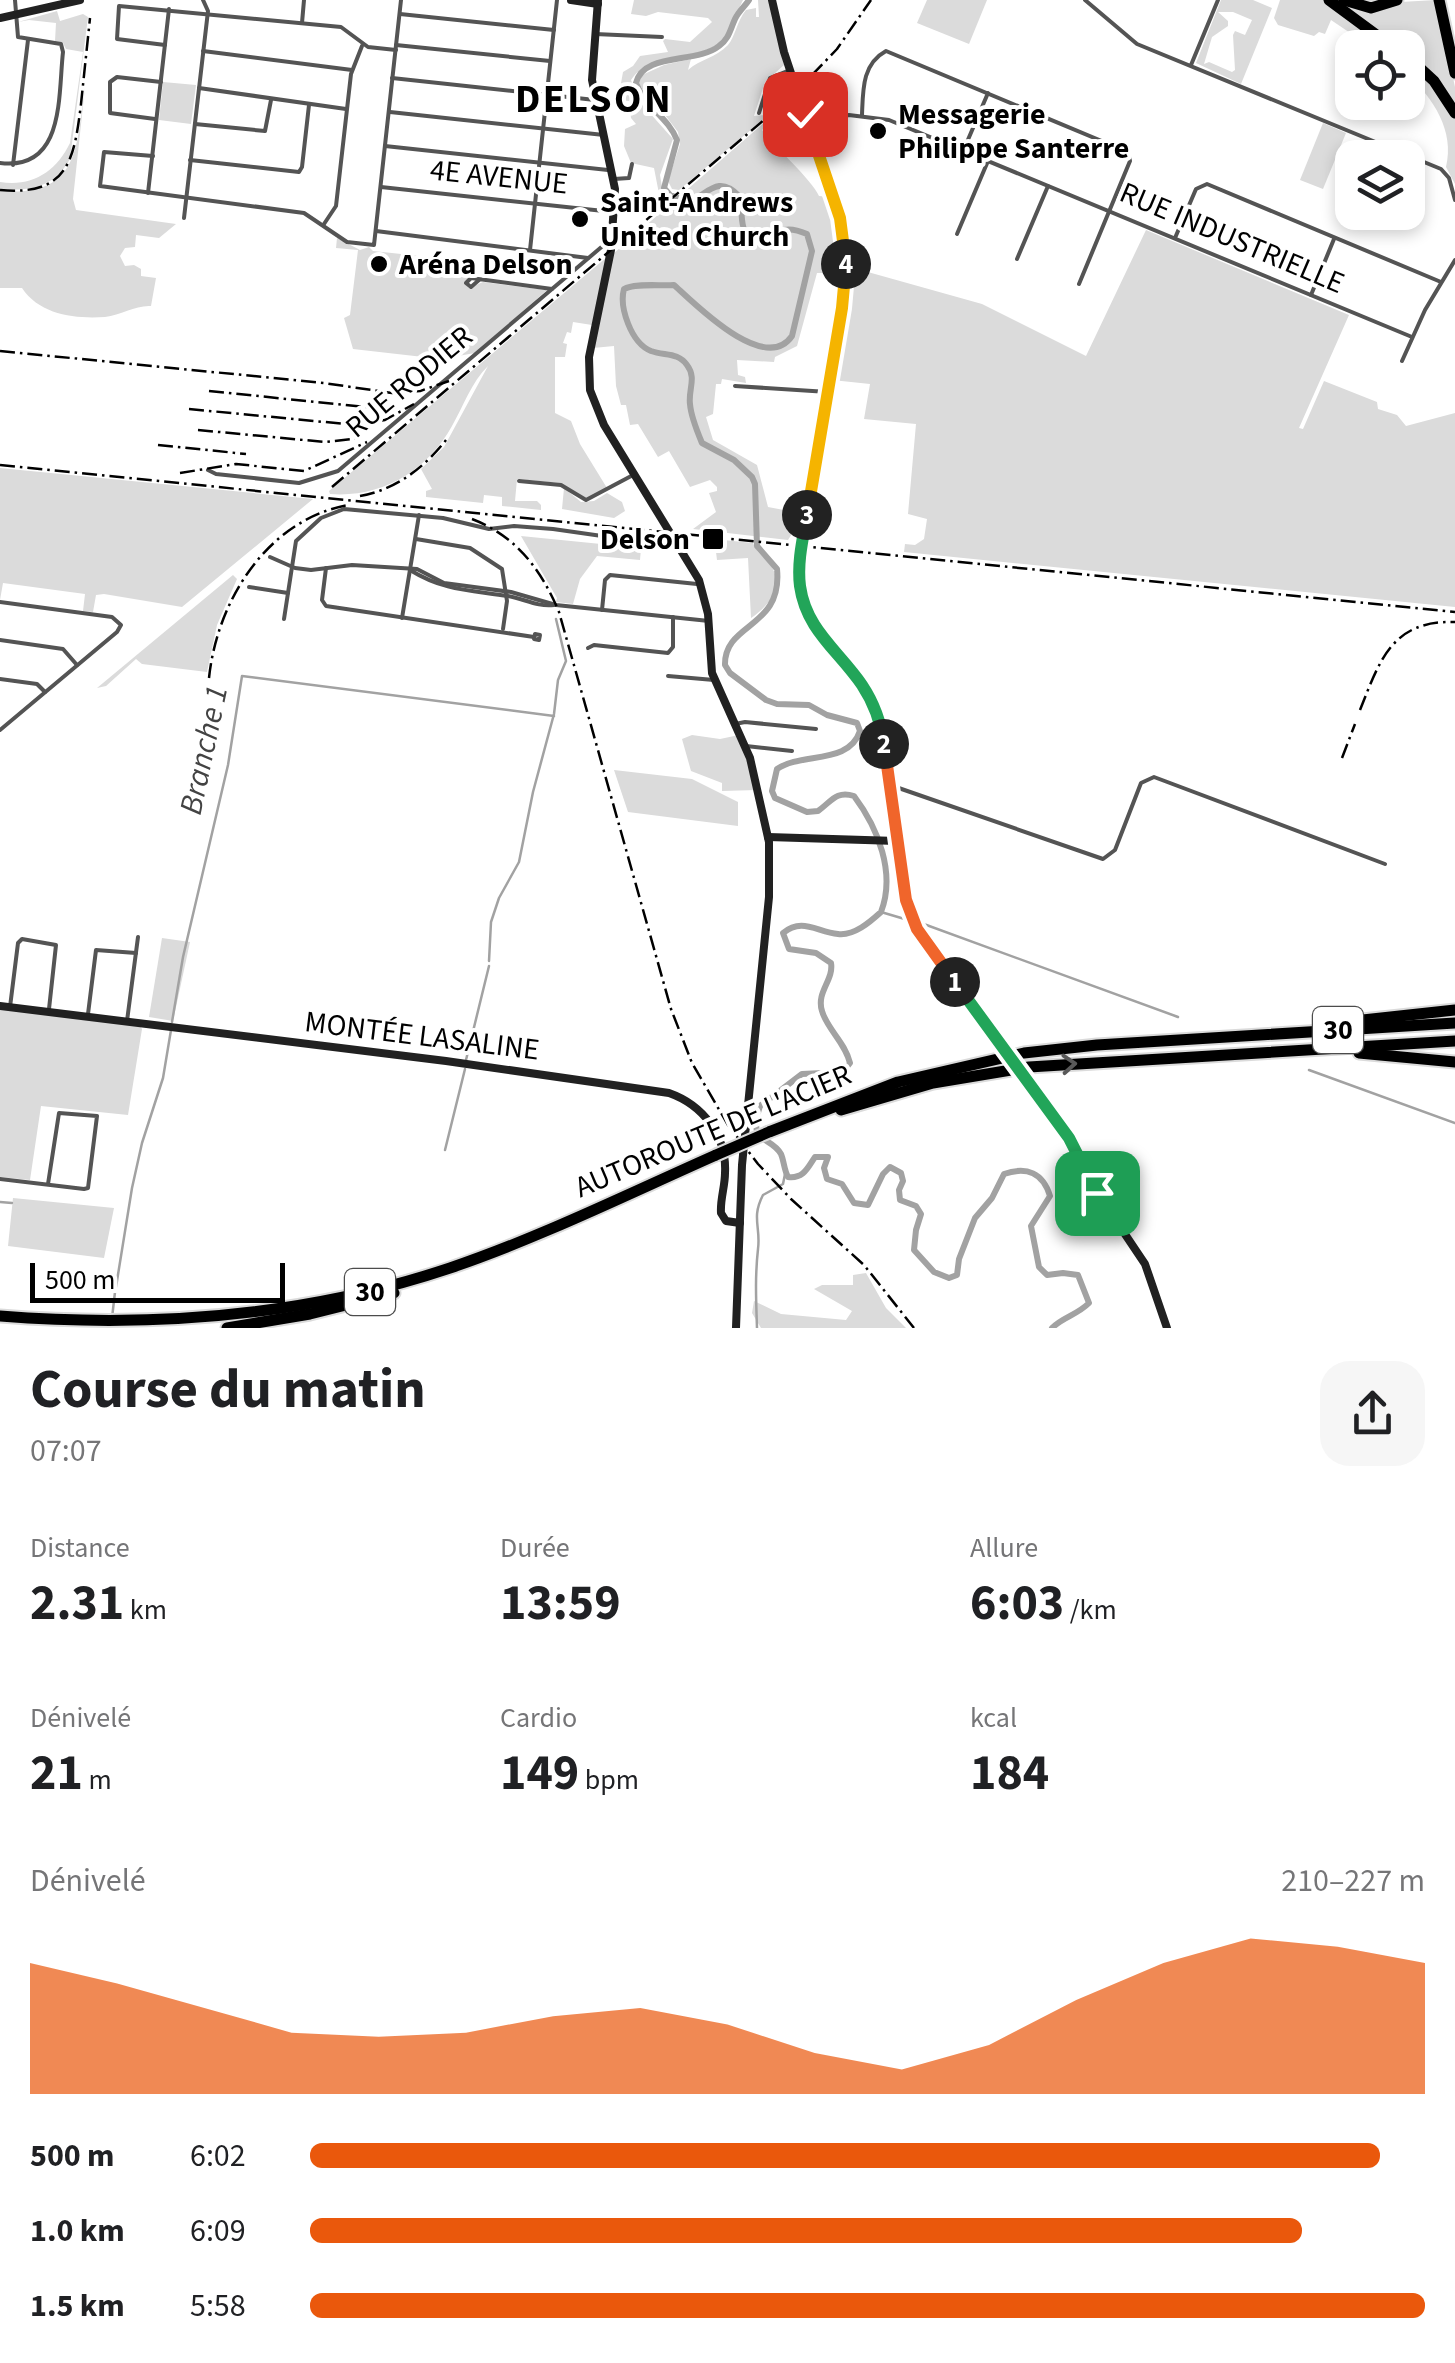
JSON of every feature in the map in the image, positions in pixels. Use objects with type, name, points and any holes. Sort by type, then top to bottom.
[{"type":"highway","points":[[1329,0],[1370,30]]},
{"type":"highway","points":[[1344,0],[1371,8],[1397,0]]},
{"type":"highway","points":[[1442,0],[1455,42]]},
{"type":"highway","points":[[1442,0],[1455,73]]},
{"type":"highway","points":[[1425,73],[1455,112]]},
{"type":"highway","points":[[1222,1037],[1455,1010]]},
{"type":"highway","name":"AUTOROUTE DE L'ACIER","points":[[227,1328],[323,1311],[431,1281],[492,1259],[888,1085],[991,1059],[1068,1047],[1455,1024]]},
{"type":"highway","name":"AUTOROUTE DE L'ACIER","points":[[771,1134],[861,1103],[972,1075],[1054,1065],[1455,1041]]},
{"type":"highway","points":[[1315,1049],[1455,1062]]},
{"type":"highway","name":"AUTOROUTE DE L'ACIER","points":[[0,1316],[82,1322],[170,1322],[256,1314],[336,1300],[473,1259],[717,1158]]},
{"type":"street","points":[[0,163],[35,158],[50,140],[64,52],[61,44],[18,37],[14,0]]},
{"type":"street","points":[[0,18],[80,0]]},
{"type":"street","points":[[302,23],[304,0]]},
{"type":"street","points":[[152,156],[106,152],[102,154],[99,182],[104,188],[304,213],[347,242],[374,246],[401,0]]},
{"type":"street","points":[[530,250],[557,0]]},
{"type":"street","points":[[573,0],[598,2],[592,72],[614,174],[611,242],[590,352],[590,385],[601,420],[700,583],[714,680],[746,746],[768,837],[769,892],[744,1135],[736,1328]]},
{"type":"street","points":[[772,0],[790,70],[840,218],[846,252],[844,291],[802,548],[800,584],[814,626],[860,682],[874,708],[883,736],[904,894],[915,925],[1072,1144],[1094,1189],[1145,1264],[1167,1328]]},
{"type":"street","points":[[1085,0],[1133,41],[1441,169],[1449,178],[1455,200]]},
{"type":"street","points":[[1191,66],[1218,0]]},
{"type":"street","points":[[165,45],[116,40],[120,4],[343,27],[363,44],[550,61]]},
{"type":"street","points":[[148,193],[169,9]]},
{"type":"street","points":[[184,218],[206,14]]},
{"type":"street","points":[[400,14],[554,30]]},
{"type":"street","points":[[595,34],[662,37]]},
{"type":"street","points":[[13,164],[28,40]]},
{"type":"street","points":[[324,224],[336,206],[352,70],[363,44]]},
{"type":"street","points":[[202,51],[352,70]]},
{"type":"street","points":[[862,114],[865,75],[884,51],[1128,152],[1130,160],[1078,284]]},
{"type":"street","points":[[759,113],[770,78],[790,70]]},
{"type":"street","points":[[156,119],[112,114],[108,109],[109,96],[114,78],[160,82]]},
{"type":"street","points":[[392,78],[595,100]]},
{"type":"street","points":[[198,88],[346,109]]},
{"type":"street","points":[[964,150],[988,93]]},
{"type":"street","points":[[194,124],[263,131],[268,127],[272,100]]},
{"type":"street","points":[[190,160],[300,172],[309,105]]},
{"type":"street","points":[[389,112],[604,135]]},
{"type":"street","name":"RUE INDUSTRIELLE","points":[[808,125],[862,114],[891,120],[1412,337]]},
{"type":"street","points":[[385,146],[540,163],[629,178],[632,164]]},
{"type":"street","points":[[957,234],[988,160]]},
{"type":"street","points":[[1175,238],[1196,189],[1204,184],[1442,282]]},
{"type":"street","points":[[1017,258],[1048,186]]},
{"type":"street","name":"4E AVENUE","points":[[381,188],[614,212]]},
{"type":"street","points":[[376,231],[588,258]]},
{"type":"street","points":[[1311,295],[1335,237]]},
{"type":"street","name":"RUE RODIER","points":[[208,470],[214,474],[295,483],[338,470],[611,242]]},
{"type":"street","points":[[1402,361],[1455,260]]},
{"type":"street","points":[[479,280],[552,289]]},
{"type":"street","points":[[735,386],[828,392]]},
{"type":"street","points":[[519,480],[563,486],[586,500],[635,474]]},
{"type":"street","points":[[284,619],[296,541],[330,513],[358,508],[491,529],[529,527],[665,544],[678,542]]},
{"type":"street","points":[[402,618],[420,516]]},
{"type":"street","points":[[416,540],[457,544],[482,554],[503,570],[506,593],[502,632]]},
{"type":"street","points":[[270,557],[311,570],[354,565],[418,570],[446,586],[506,593],[536,605],[708,621]]},
{"type":"street","points":[[326,568],[322,600],[325,606],[534,637]]},
{"type":"street","points":[[602,610],[608,576],[700,583]]},
{"type":"street","points":[[250,587],[288,592]]},
{"type":"street","points":[[0,602],[112,616],[120,622],[117,632],[0,730]]},
{"type":"street","points":[[588,648],[594,645],[668,652],[673,646],[673,617]]},
{"type":"street","points":[[0,640],[62,648],[78,665]]},
{"type":"street","points":[[668,676],[714,680]]},
{"type":"street","points":[[0,679],[37,684],[45,692]]},
{"type":"street","points":[[735,724],[816,729]]},
{"type":"street","points":[[746,746],[792,751]]},
{"type":"street","points":[[890,785],[1103,859],[1115,850],[1140,782],[1154,777],[1384,864]]},
{"type":"street","points":[[768,837],[897,840]]},
{"type":"street","points":[[128,1021],[138,936]]},
{"type":"street","points":[[5,1006],[22,939],[56,945],[49,1012]]},
{"type":"street","points":[[88,1016],[96,950],[136,953]]},
{"type":"street","name":"MONTÉE LASALINE","points":[[5,1006],[675,1095],[699,1110],[717,1134],[726,1165],[720,1213],[726,1221],[740,1223]]},
{"type":"street","points":[[0,1179],[84,1188],[90,1184],[98,1118],[62,1112],[59,1115],[48,1184]]},
{"type":"shaded area","points":[[634,0],[743,0],[728,33],[715,46],[653,63],[631,80],[639,101],[673,139],[660,175],[663,193],[668,197],[661,204],[654,168],[631,163],[624,146],[625,129],[636,124],[631,118],[629,101],[618,100],[623,72],[640,56],[668,52],[665,39],[690,42],[712,22],[708,18],[658,12],[646,16],[631,14]]},
{"type":"shaded area","points":[[758,0],[769,0],[784,65],[765,82],[754,116],[765,115],[791,93],[789,87],[770,82],[772,78],[788,76],[795,93],[679,190],[672,189],[668,181],[680,144],[678,132],[662,111],[650,104],[638,81],[640,76],[691,59],[688,70],[718,53],[730,42],[746,10],[756,8],[759,17]]},
{"type":"shaded area","points":[[927,0],[987,0],[969,44],[917,23]]},
{"type":"shaded area","points":[[1221,0],[1253,0],[1272,8],[1241,84],[1196,63]],"holes":[[[1218,12],[1233,12],[1252,20],[1245,35],[1235,31],[1233,35],[1232,72],[1209,62],[1204,64],[1212,37],[1228,26]]]},
{"type":"shaded area","points":[[1280,0],[1325,0],[1366,30],[1346,30],[1331,20],[1325,34],[1319,32],[1314,36],[1278,25],[1274,18]]},
{"type":"shaded area","points":[[1332,0],[1347,5],[1436,0],[1455,87],[1455,108],[1425,74],[1425,30],[1374,30]]},
{"type":"shaded area","points":[[57,11],[60,21],[83,14],[88,17],[70,159],[57,176],[40,186],[0,189],[0,182],[22,182],[42,175],[58,162],[70,143],[83,52],[66,49],[63,43],[55,41],[56,23],[18,22]]},
{"type":"shaded area","points":[[1425,79],[1455,119],[1455,184],[1446,167],[1445,128],[1426,94]]},
{"type":"shaded area","points":[[163,82],[196,85],[191,124],[159,120]]},
{"type":"shaded area","points":[[85,87],[73,199],[76,210],[176,224],[159,238],[136,235],[135,247],[125,248],[120,256],[125,266],[141,269],[141,276],[156,278],[151,306],[105,317],[48,310],[22,288],[0,288],[0,191],[45,186],[69,165]]},
{"type":"shaded area","points":[[796,95],[797,99],[762,130],[819,196],[830,197],[837,220],[843,278],[833,273],[817,273],[797,346],[775,357],[774,362],[737,360],[738,375],[745,377],[746,383],[722,379],[721,384],[716,384],[713,414],[706,417],[713,440],[757,465],[768,507],[805,514],[802,532],[793,532],[788,540],[693,529],[716,512],[709,493],[717,491],[717,487],[710,480],[690,487],[669,451],[658,457],[638,424],[630,425],[626,405],[621,405],[614,346],[593,348],[613,254]]},
{"type":"shaded area","points":[[1323,123],[1346,133],[1343,140],[1335,140],[1335,160],[1323,189],[1300,180]]},
{"type":"shaded area","points":[[1146,230],[1349,315],[1299,428],[1303,429],[1324,381],[1377,402],[1378,409],[1397,415],[1406,426],[1455,413],[1455,607],[904,552],[905,544],[915,545],[924,539],[927,519],[908,514],[916,424],[864,419],[870,384],[832,380],[850,267],[982,304],[1086,356]]},
{"type":"shaded area","points":[[337,238],[360,250],[369,247],[373,251],[467,261],[465,276],[469,277],[465,283],[469,288],[483,282],[547,290],[475,353],[441,359],[353,349],[344,318],[350,315],[358,250],[336,248]]},
{"type":"shaded area","points":[[607,257],[592,325],[573,322],[563,343],[567,344],[565,357],[555,357],[555,413],[571,421],[607,488],[586,499],[560,483],[517,479],[515,501],[537,501],[541,510],[502,506],[502,497],[484,495],[483,503],[426,497],[426,491],[432,489],[421,469],[444,447],[488,366],[442,442],[416,468],[385,486],[330,494],[329,491]]},
{"type":"shaded area","points":[[0,468],[313,499],[182,607],[104,594],[96,595],[93,612],[83,611],[85,594],[3,583],[0,600]]},
{"type":"shaded area","points":[[564,488],[581,502],[594,501],[607,493],[622,502],[625,511],[614,518],[562,509]]},
{"type":"shaded area","points":[[521,536],[641,548],[640,560],[597,556],[580,579],[573,604],[556,602]]},
{"type":"shaded area","points":[[703,538],[753,543],[773,570],[773,594],[751,618],[748,558],[717,560],[715,544],[703,542]]},
{"type":"shaded area","points":[[233,575],[237,579],[217,625],[207,672],[142,664],[136,659],[106,686],[97,688]]},
{"type":"shaded area","points":[[692,735],[720,739],[739,735],[757,790],[722,791],[722,783],[691,771],[682,739]]},
{"type":"shaded area","points":[[614,770],[692,779],[738,802],[738,826],[628,812]]},
{"type":"shaded area","points":[[162,938],[190,942],[173,1021],[149,1017]]},
{"type":"shaded area","points":[[0,1009],[140,1025],[142,1029],[128,1115],[41,1106],[30,1180],[0,1177]]},
{"type":"shaded area","points":[[13,1198],[114,1208],[104,1258],[8,1246]]},
{"type":"shaded area","points":[[866,1273],[886,1308],[906,1328],[761,1328],[752,1313],[754,1301],[781,1314],[846,1320],[852,1311],[814,1289],[822,1285],[853,1285],[853,1275]]},
{"type":"waterway","points":[[749,0],[719,46],[698,55],[660,62],[641,73],[636,83],[677,140],[664,188],[670,195],[690,202],[714,187],[726,187],[739,196],[744,230],[754,239],[762,242],[788,229],[807,234],[812,251],[792,336],[780,346],[749,342],[731,333],[674,285],[628,287],[624,289],[623,305],[632,333],[644,347],[680,358],[690,370],[691,409],[702,443],[734,460],[755,484],[757,546],[777,569],[776,589],[763,614],[734,640],[725,665],[766,700],[809,705],[827,715],[857,723],[860,731],[846,749],[777,769],[772,791],[775,798],[807,812],[818,811],[838,796],[854,796],[877,836],[886,882],[881,912],[856,931],[838,934],[797,926],[783,933],[789,949],[816,953],[831,963],[821,998],[822,1011],[850,1063],[843,1072],[802,1074],[760,1106],[756,1127],[762,1138],[781,1154],[788,1177],[802,1174],[815,1157],[828,1157],[824,1168],[827,1179],[842,1184],[854,1203],[868,1205],[890,1167],[901,1173],[900,1200],[916,1206],[921,1214],[914,1250],[934,1272],[949,1278],[957,1275],[975,1218],[992,1198],[1004,1174],[1033,1173],[1050,1196],[1031,1226],[1039,1267],[1047,1275],[1078,1275],[1089,1303],[1052,1328]]},
{"type":"waterway","points":[[489,961],[491,922],[519,862],[554,714],[558,680],[566,661],[556,619]]},
{"type":"waterway","name":"Branche 1","points":[[172,1022],[183,957],[228,765],[242,676],[554,716]]},
{"type":"waterway","points":[[881,912],[908,920]]},
{"type":"waterway","points":[[921,923],[1178,1017]]},
{"type":"waterway","points":[[466,1060],[489,966]]},
{"type":"waterway","name":"Branche 1","points":[[116,1287],[132,1188],[163,1078],[171,1030]]},
{"type":"waterway","points":[[445,1150],[465,1069]]},
{"type":"waterway","points":[[1309,1070],[1455,1123]]},
{"type":"waterway","points":[[757,1328],[758,1210],[763,1195],[783,1184],[785,1174]]},
{"type":"waterway","points":[[0,1202],[12,1203]]},
{"type":"waterway","name":"Branche 1","points":[[112,1318],[115,1292]]},
{"type":"railway","points":[[332,487],[791,97],[837,49],[871,0]]},
{"type":"railway","points":[[0,190],[40,187],[54,180],[70,158],[78,124],[90,18]]},
{"type":"railway","points":[[0,351],[392,393],[420,391],[449,381]]},
{"type":"railway","points":[[209,391],[365,407],[400,403]]},
{"type":"railway","points":[[189,409],[356,425],[385,420],[414,404]]},
{"type":"railway","points":[[198,430],[325,442],[362,438]]},
{"type":"railway","points":[[360,496],[385,489],[408,476],[446,440]]},
{"type":"railway","points":[[180,473],[236,464],[304,471],[367,442]]},
{"type":"railway","points":[[158,445],[246,454]]},
{"type":"railway","points":[[0,465],[1455,612]]},
{"type":"railway","points":[[209,678],[223,621],[251,568],[293,528],[348,505]]},
{"type":"railway","points":[[472,519],[502,535],[525,556],[559,612],[671,1009],[692,1063],[728,1125],[758,1164],[864,1265],[914,1328]]},
{"type":"railway","points":[[1360,710],[1391,646],[1416,628],[1455,622]]},
{"type":"railway","points":[[1342,758],[1355,724]]},
{"type":"place","name":"Messagerie Philippe Santerre","points":[[878,131]]},
{"type":"place","name":"Saint-Andrews United Church","points":[[580,219]]},
{"type":"place","name":"Aréna Delson","points":[[379,264]]},
{"type":"place","name":"Delson","points":[[713,539]]},
{"type":"district","name":"DELSON","points":[[594,99]]},
{"type":"route","points":[[805,114],[841,223],[846,271],[800,557],[804,603],[816,631],[860,682],[878,718],[903,886],[915,925],[1069,1138],[1097,1193]]}]
